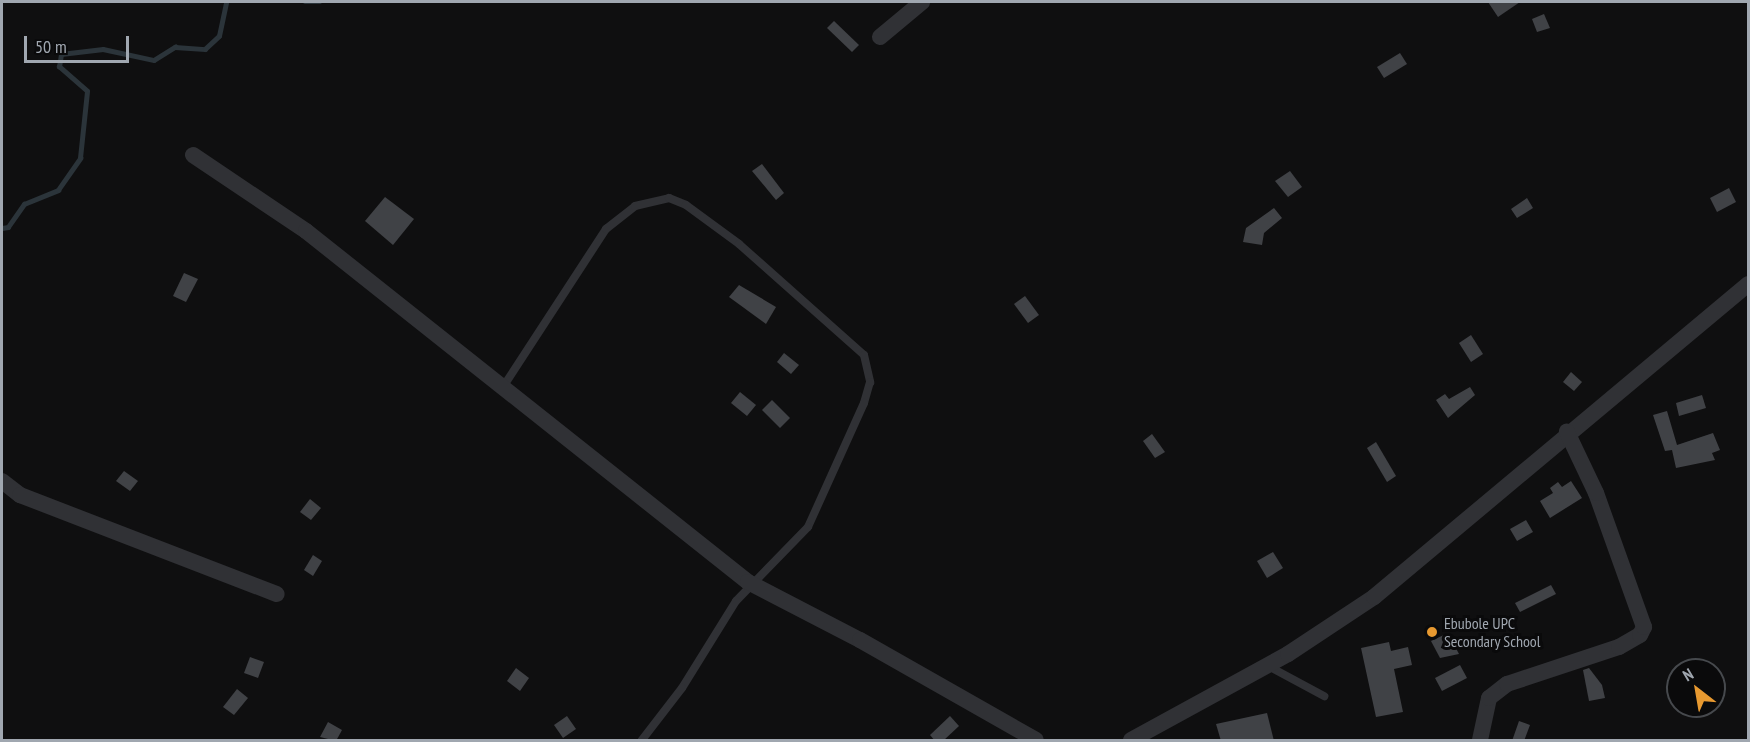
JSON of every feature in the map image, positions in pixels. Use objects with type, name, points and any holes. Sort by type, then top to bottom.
[{"type":"street","points":[[880,37],[922,2]]},
{"type":"street","points":[[193,155],[306,231],[751,584],[1036,741]]},
{"type":"street","points":[[1131,741],[1267,665],[1374,597],[1567,432],[1749,284]]},
{"type":"street","points":[[1480,741],[1489,698],[1507,684],[1619,647],[1640,635],[1644,627],[1596,493],[1567,432]]},
{"type":"street","points":[[2,481],[20,495],[277,594]]},
{"type":"lane","points":[[503,387],[547,326],[593,247],[628,211],[676,198],[739,244],[864,355],[870,382],[855,428],[808,527],[751,584],[642,741]]},
{"type":"lane","points":[[1267,665],[1324,696]]},
{"type":"building","points":[[1488,2],[1520,2],[1498,17]]},
{"type":"building","points":[[1544,14],[1550,28],[1537,32],[1532,19]]},
{"type":"building","points":[[834,21],[859,45],[852,52],[827,28]]},
{"type":"building","points":[[1400,53],[1407,64],[1384,78],[1377,67]]},
{"type":"building","points":[[762,164],[784,193],[776,200],[752,171]]},
{"type":"building","points":[[1290,171],[1302,187],[1288,197],[1275,181]]},
{"type":"building","points":[[1729,188],[1736,202],[1717,212],[1710,198]]},
{"type":"building","points":[[385,197],[414,219],[393,245],[365,221]]},
{"type":"building","points":[[1527,198],[1533,208],[1517,218],[1511,209]]},
{"type":"building","points":[[1274,208],[1282,218],[1264,233],[1262,245],[1243,242],[1246,228]]},
{"type":"building","points":[[184,273],[198,279],[186,302],[173,296]]},
{"type":"building","points":[[739,285],[776,307],[766,324],[729,297]]},
{"type":"building","points":[[1025,296],[1039,315],[1028,323],[1014,304]]},
{"type":"building","points":[[1471,335],[1483,354],[1471,362],[1459,343]]},
{"type":"building","points":[[784,353],[799,365],[791,374],[777,362]]},
{"type":"building","points":[[1571,372],[1582,382],[1574,391],[1563,382]]},
{"type":"building","points":[[1470,387],[1475,395],[1448,418],[1436,400],[1445,394],[1449,399]]},
{"type":"building","points":[[740,392],[756,405],[747,416],[731,403]]},
{"type":"building","points":[[1702,395],[1706,408],[1679,416],[1676,403]]},
{"type":"building","points":[[772,400],[790,418],[780,428],[762,410]]},
{"type":"building","points":[[1667,411],[1677,445],[1713,433],[1720,450],[1712,453],[1715,460],[1676,468],[1672,450],[1665,451],[1653,415]]},
{"type":"building","points":[[1152,434],[1165,452],[1155,458],[1143,441]]},
{"type":"building","points":[[1376,442],[1396,476],[1387,482],[1367,448]]},
{"type":"building","points":[[124,471],[138,481],[130,491],[116,481]]},
{"type":"building","points":[[1571,481],[1582,498],[1550,518],[1540,501],[1553,493],[1550,488],[1558,482],[1562,487]]},
{"type":"building","points":[[310,499],[321,508],[311,520],[300,512]]},
{"type":"building","points":[[1526,520],[1533,532],[1517,541],[1510,529]]},
{"type":"building","points":[[1273,552],[1283,568],[1267,578],[1257,561]]},
{"type":"building","points":[[313,555],[322,561],[313,576],[304,570]]},
{"type":"building","points":[[1551,585],[1556,594],[1520,612],[1515,603]]},
{"type":"building","points":[[1448,633],[1459,654],[1440,658],[1431,641]]},
{"type":"building","points":[[1389,642],[1391,651],[1408,647],[1412,665],[1394,669],[1403,712],[1376,717],[1361,648]]},
{"type":"building","points":[[250,657],[264,662],[258,678],[244,673]]},
{"type":"building","points":[[1460,665],[1467,678],[1442,691],[1435,678]]},
{"type":"building","points":[[516,668],[529,678],[520,691],[507,681]]},
{"type":"building","points":[[1589,668],[1602,685],[1605,698],[1589,701],[1583,670]]},
{"type":"building","points":[[237,689],[248,698],[234,715],[223,707]]},
{"type":"building","points":[[1267,713],[1274,741],[1221,741],[1216,724]]},
{"type":"building","points":[[567,716],[576,729],[563,738],[554,725]]},
{"type":"building","points":[[950,716],[959,726],[943,741],[935,741],[930,735]]},
{"type":"building","points":[[1519,721],[1530,725],[1524,741],[1512,741]]},
{"type":"building","points":[[328,722],[342,730],[336,741],[320,737]]},
{"type":"waterway","points":[[2,228],[8,227],[24,204],[58,190],[80,158],[87,91],[59,67],[61,54],[103,49],[154,60],[175,47],[205,49],[219,36],[226,2]]},
{"type":"waterway","points":[[305,2],[320,2]]},
{"type":"place","name":"Ebubole UPC Secondary School","points":[[1432,632]]}]
